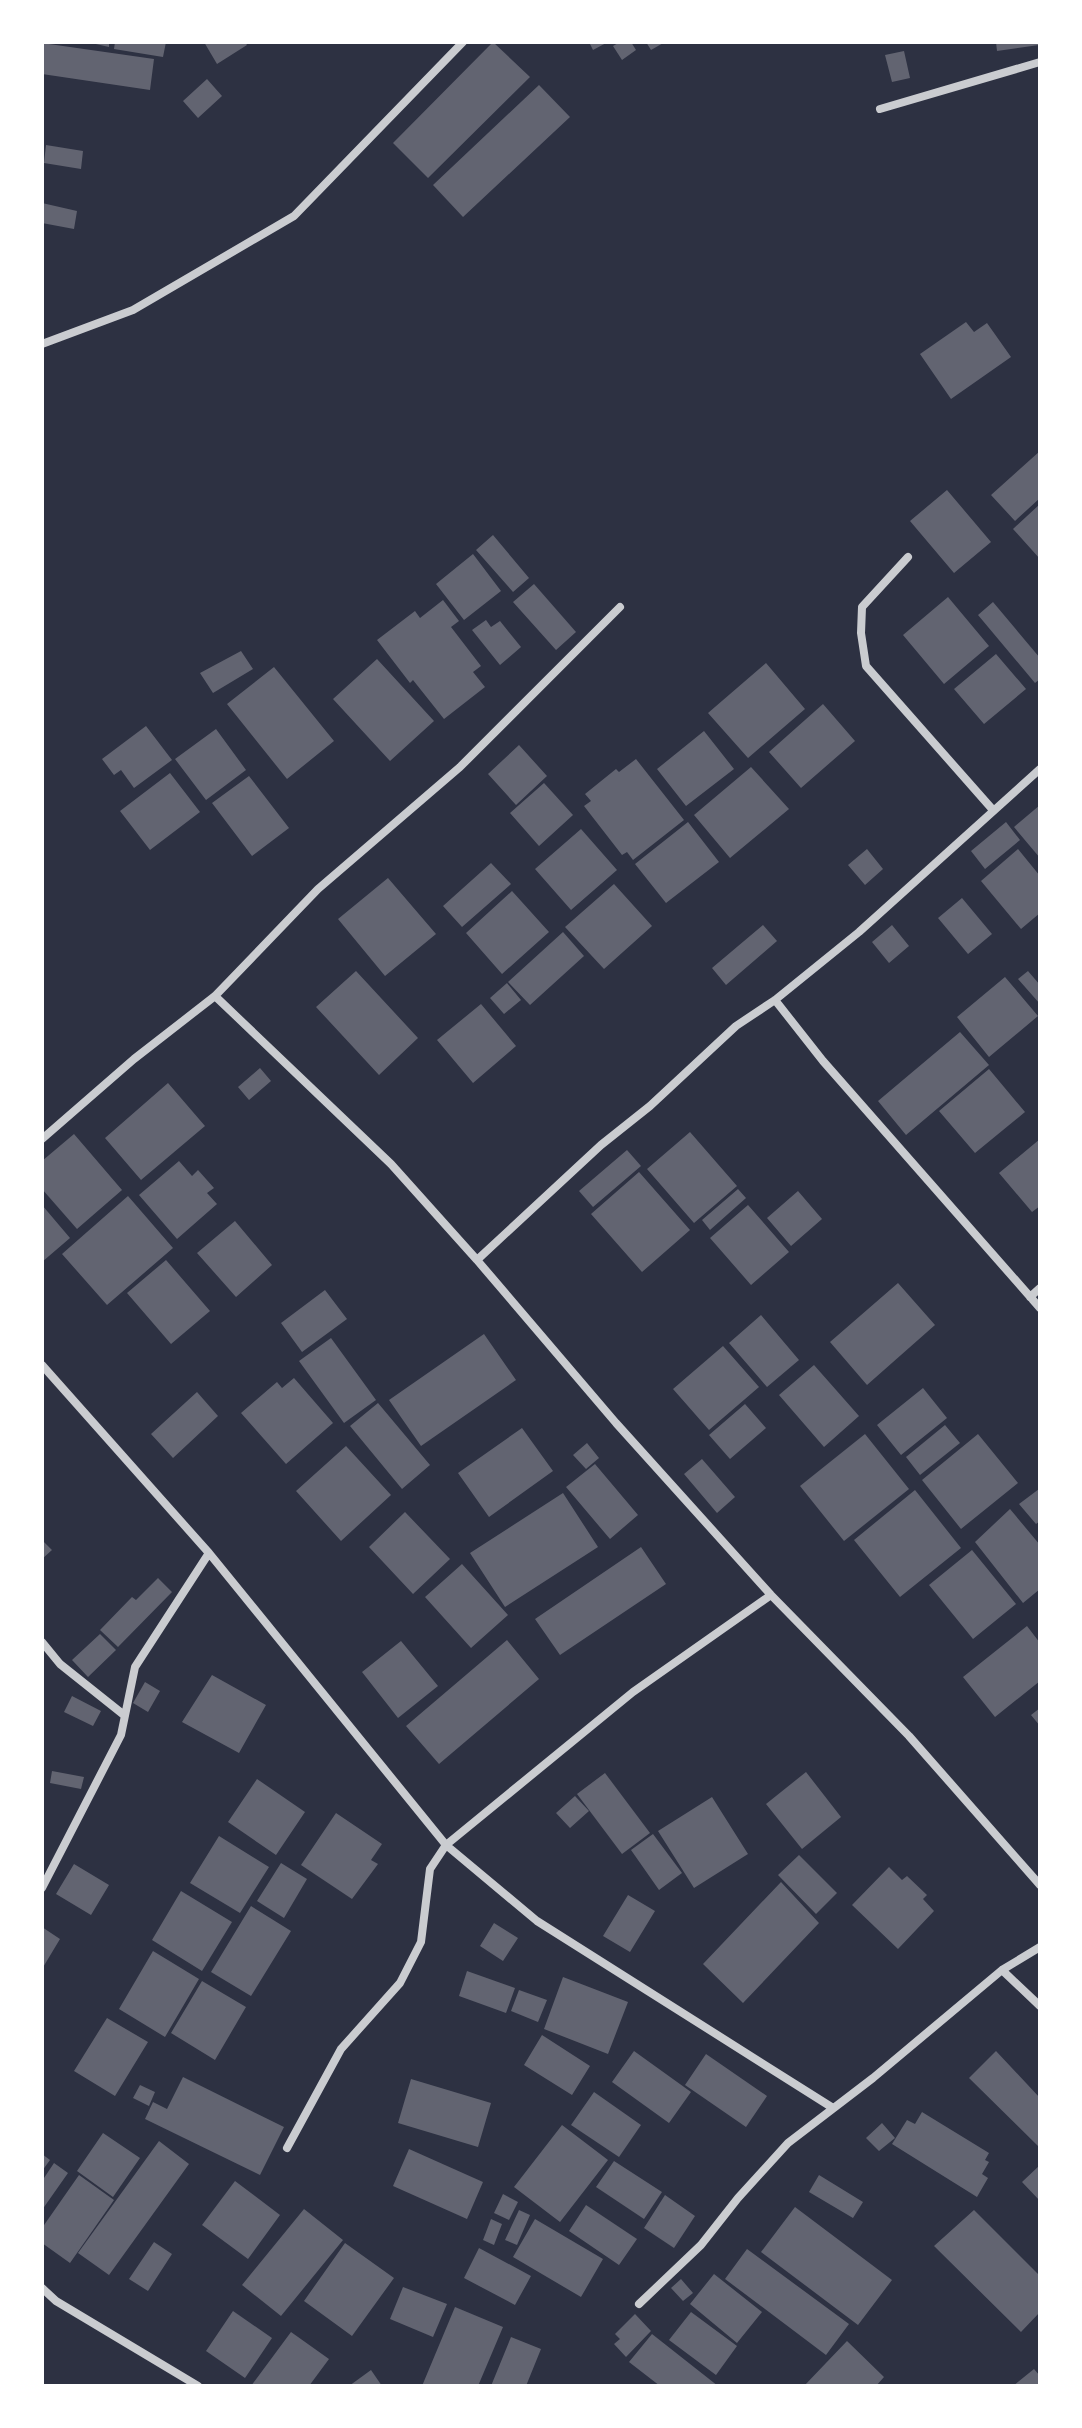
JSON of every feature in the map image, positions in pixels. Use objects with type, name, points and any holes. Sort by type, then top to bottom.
[{"type":"street","points":[[42,344],[133,310],[294,216],[463,42]]},
{"type":"street","points":[[880,109],[1040,62]]},
{"type":"street","points":[[908,557],[862,607],[861,633],[866,666],[993,810]]},
{"type":"street","points":[[42,1139],[134,1059],[215,996],[318,889],[460,767],[620,607]]},
{"type":"street","points":[[477,1260],[736,1026],[775,1000],[859,932],[1040,769]]},
{"type":"street","points":[[215,996],[391,1164],[616,1423],[771,1595],[909,1736],[1040,1885]]},
{"type":"street","points":[[775,1000],[823,1061],[1040,1308]]},
{"type":"street","points":[[1030,1297],[1040,1288]]},
{"type":"street","points":[[42,1365],[209,1553],[446,1845],[537,1921],[833,2108]]},
{"type":"street","points":[[42,1888],[121,1735],[135,1667],[209,1553]]},
{"type":"street","points":[[287,2148],[341,2049],[400,1983],[421,1942],[430,1869],[446,1845],[633,1692],[771,1595]]},
{"type":"street","points":[[42,1642],[60,1664],[124,1715]]},
{"type":"street","points":[[639,2304],[701,2245],[788,2143],[1002,1970],[1040,1947]]},
{"type":"street","points":[[1002,1970],[1040,2006]]},
{"type":"street","points":[[42,2288],[56,2301],[198,2386]]},
{"type":"building","points":[[87,42],[109,42],[109,47]]},
{"type":"building","points":[[115,42],[166,42],[163,57],[114,49]]},
{"type":"building","points":[[204,42],[245,42],[247,45],[217,64]]},
{"type":"building","points":[[493,42],[530,77],[428,178],[393,143]]},
{"type":"building","points":[[589,42],[608,42],[593,50]]},
{"type":"building","points":[[631,42],[636,50],[622,60],[613,46]]},
{"type":"building","points":[[646,42],[665,42],[651,50]]},
{"type":"building","points":[[996,42],[1038,42],[1039,45],[997,51]]},
{"type":"building","points":[[42,43],[154,59],[150,90],[42,74]]},
{"type":"building","points":[[904,51],[910,78],[892,82],[885,55]]},
{"type":"building","points":[[207,79],[222,96],[198,118],[183,101]]},
{"type":"building","points":[[539,85],[570,117],[463,217],[433,185]]},
{"type":"building","points":[[46,145],[83,151],[81,169],[44,163]]},
{"type":"building","points":[[42,203],[77,211],[74,229],[42,223]]},
{"type":"building","points":[[966,322],[974,332],[987,323],[1011,357],[951,399],[920,354]]},
{"type":"building","points":[[1040,451],[1040,498],[1015,521],[991,495]]},
{"type":"building","points":[[947,490],[991,542],[954,573],[910,521]]},
{"type":"building","points":[[1040,504],[1040,559],[1013,529]]},
{"type":"building","points":[[493,535],[529,578],[513,592],[476,550]]},
{"type":"building","points":[[473,554],[501,591],[464,620],[436,584]]},
{"type":"building","points":[[534,584],[576,632],[556,650],[513,602]]},
{"type":"building","points":[[948,597],[989,646],[944,684],[903,635]]},
{"type":"building","points":[[443,600],[459,621],[451,627],[481,666],[473,672],[485,687],[444,719],[413,680],[410,683],[377,640],[415,611],[420,618]]},
{"type":"building","points":[[993,602],[1040,658],[1040,679],[1035,683],[978,615]]},
{"type":"building","points":[[486,620],[491,627],[500,621],[521,647],[500,665],[472,630]]},
{"type":"building","points":[[241,651],[253,669],[213,693],[200,673]]},
{"type":"building","points":[[996,654],[1026,689],[984,724],[954,689]]},
{"type":"building","points":[[377,659],[434,721],[390,761],[333,699]]},
{"type":"building","points":[[766,663],[805,709],[748,758],[708,713]]},
{"type":"building","points":[[274,667],[334,741],[287,779],[227,704]]},
{"type":"building","points":[[823,704],[855,741],[801,788],[769,752]]},
{"type":"building","points":[[146,726],[172,760],[134,788],[121,770],[114,775],[102,759]]},
{"type":"building","points":[[216,729],[246,770],[206,800],[175,759]]},
{"type":"building","points":[[704,731],[734,769],[686,806],[657,769]]},
{"type":"building","points":[[519,745],[547,776],[516,805],[488,774]]},
{"type":"building","points":[[636,759],[684,820],[633,860],[627,852],[622,855],[584,806],[591,801],[585,794],[616,769],[619,772]]},
{"type":"building","points":[[751,767],[789,809],[730,858],[694,815]]},
{"type":"building","points":[[170,773],[200,812],[150,850],[120,811]]},
{"type":"building","points":[[249,776],[289,828],[252,856],[212,803]]},
{"type":"building","points":[[544,783],[573,815],[539,846],[510,813]]},
{"type":"building","points":[[1040,805],[1040,858],[1014,827]]},
{"type":"building","points":[[688,822],[719,862],[666,903],[635,864]]},
{"type":"building","points":[[1006,822],[1020,840],[985,869],[971,851]]},
{"type":"building","points":[[581,829],[617,870],[571,910],[535,869]]},
{"type":"building","points":[[867,849],[883,869],[865,885],[848,865]]},
{"type":"building","points":[[1018,849],[1040,876],[1040,913],[1021,929],[981,881]]},
{"type":"building","points":[[491,863],[511,884],[462,927],[443,906]]},
{"type":"building","points":[[388,878],[436,934],[385,976],[338,919]]},
{"type":"building","points":[[614,884],[652,926],[604,969],[565,927]]},
{"type":"building","points":[[512,891],[549,932],[502,974],[466,933]]},
{"type":"building","points":[[962,898],[992,934],[968,954],[938,918]]},
{"type":"building","points":[[763,925],[777,941],[726,985],[712,968]]},
{"type":"building","points":[[892,925],[909,946],[889,963],[872,942]]},
{"type":"building","points":[[563,932],[584,956],[530,1005],[508,982]]},
{"type":"building","points":[[356,971],[418,1038],[379,1075],[316,1007]]},
{"type":"building","points":[[1028,971],[1040,985],[1040,1004],[1018,979]]},
{"type":"building","points":[[1005,977],[1038,1016],[989,1057],[957,1017]]},
{"type":"building","points":[[507,983],[521,1000],[504,1014],[490,998]]},
{"type":"building","points":[[481,1004],[516,1046],[473,1083],[437,1040]]},
{"type":"building","points":[[960,1032],[989,1065],[906,1135],[878,1101]]},
{"type":"building","points":[[260,1068],[271,1081],[249,1100],[238,1087]]},
{"type":"building","points":[[989,1069],[1025,1112],[975,1153],[939,1111]]},
{"type":"building","points":[[168,1083],[205,1126],[141,1180],[105,1138]]},
{"type":"building","points":[[690,1132],[737,1186],[694,1223],[647,1169]]},
{"type":"building","points":[[74,1134],[122,1190],[77,1229],[42,1189],[42,1161]]},
{"type":"building","points":[[1040,1139],[1040,1206],[1032,1212],[999,1173]]},
{"type":"building","points":[[627,1150],[641,1166],[593,1207],[579,1191]]},
{"type":"building","points":[[179,1161],[192,1176],[198,1170],[214,1188],[207,1193],[217,1204],[177,1239],[139,1195]]},
{"type":"building","points":[[639,1172],[690,1230],[642,1272],[591,1214]]},
{"type":"building","points":[[738,1189],[746,1198],[710,1230],[702,1220]]},
{"type":"building","points":[[798,1191],[822,1219],[791,1246],[767,1218]]},
{"type":"building","points":[[128,1196],[173,1248],[107,1305],[62,1254]]},
{"type":"building","points":[[42,1205],[70,1238],[42,1262]]},
{"type":"building","points":[[748,1205],[789,1252],[751,1285],[710,1238]]},
{"type":"building","points":[[235,1221],[272,1265],[236,1297],[197,1253]]},
{"type":"building","points":[[166,1260],[210,1311],[171,1344],[127,1293]]},
{"type":"building","points":[[898,1283],[935,1325],[867,1385],[830,1342]]},
{"type":"building","points":[[325,1290],[347,1319],[302,1352],[281,1323]]},
{"type":"building","points":[[761,1315],[799,1360],[767,1387],[729,1343]]},
{"type":"building","points":[[484,1334],[516,1380],[421,1446],[389,1400]]},
{"type":"building","points":[[331,1338],[376,1400],[344,1423],[299,1361]]},
{"type":"building","points":[[723,1346],[759,1387],[709,1430],[673,1389]]},
{"type":"building","points":[[814,1365],[859,1416],[824,1447],[779,1395]]},
{"type":"building","points":[[294,1378],[333,1423],[286,1464],[241,1413],[277,1382],[282,1388]]},
{"type":"building","points":[[923,1388],[947,1418],[901,1455],[877,1425]]},
{"type":"building","points":[[197,1392],[218,1416],[173,1458],[151,1434]]},
{"type":"building","points":[[378,1403],[430,1465],[402,1489],[350,1426]]},
{"type":"building","points":[[745,1404],[766,1428],[730,1459],[709,1435]]},
{"type":"building","points":[[945,1425],[960,1443],[920,1475],[906,1457]]},
{"type":"building","points":[[522,1428],[553,1471],[489,1517],[458,1473]]},
{"type":"building","points":[[865,1434],[909,1489],[844,1541],[800,1486]]},
{"type":"building","points":[[978,1434],[1018,1483],[961,1529],[922,1480]]},
{"type":"building","points":[[587,1443],[599,1458],[586,1469],[573,1455]]},
{"type":"building","points":[[346,1446],[391,1495],[341,1541],[296,1491]]},
{"type":"building","points":[[702,1459],[735,1497],[717,1513],[684,1474]]},
{"type":"building","points":[[595,1464],[638,1515],[610,1539],[566,1487]]},
{"type":"building","points":[[1039,1489],[1040,1521],[1036,1524],[1019,1504]]},
{"type":"building","points":[[915,1490],[961,1548],[900,1597],[854,1540]]},
{"type":"building","points":[[563,1493],[598,1547],[505,1607],[470,1553]]},
{"type":"building","points":[[1010,1509],[1040,1545],[1040,1589],[1023,1603],[975,1542]]},
{"type":"building","points":[[405,1512],[450,1559],[413,1594],[369,1547]]},
{"type":"building","points":[[42,1540],[52,1550],[42,1559]]},
{"type":"building","points":[[641,1547],[666,1584],[560,1655],[535,1619]]},
{"type":"building","points":[[972,1550],[1016,1604],[973,1639],[929,1585]]},
{"type":"building","points":[[462,1564],[508,1615],[471,1648],[425,1597]]},
{"type":"building","points":[[158,1578],[172,1592],[118,1647],[100,1630],[132,1597],[136,1600]]},
{"type":"building","points":[[1027,1626],[1040,1643],[1040,1681],[995,1717],[963,1677]]},
{"type":"building","points":[[100,1634],[116,1650],[88,1677],[72,1660]]},
{"type":"building","points":[[507,1640],[539,1679],[439,1764],[406,1726]]},
{"type":"building","points":[[401,1641],[438,1686],[398,1718],[362,1672]]},
{"type":"building","points":[[212,1675],[266,1705],[239,1753],[182,1722]]},
{"type":"building","points":[[145,1682],[160,1691],[148,1712],[133,1703]]},
{"type":"building","points":[[72,1696],[101,1711],[93,1726],[64,1712]]},
{"type":"building","points":[[1040,1708],[1040,1726],[1031,1715]]},
{"type":"building","points":[[52,1771],[84,1777],[81,1789],[50,1783]]},
{"type":"building","points":[[806,1772],[841,1817],[802,1849],[766,1804]]},
{"type":"building","points":[[605,1773],[650,1833],[622,1854],[577,1794]]},
{"type":"building","points":[[257,1779],[305,1812],[276,1855],[228,1822]]},
{"type":"building","points":[[575,1796],[589,1811],[570,1828],[556,1813]]},
{"type":"building","points":[[712,1797],[748,1854],[694,1888],[658,1831]]},
{"type":"building","points":[[336,1813],[382,1844],[371,1860],[378,1864],[352,1899],[301,1865]]},
{"type":"building","points":[[653,1834],[682,1873],[659,1890],[631,1850]]},
{"type":"building","points":[[219,1836],[269,1867],[240,1913],[190,1883]]},
{"type":"building","points":[[799,1855],[837,1893],[816,1914],[778,1875]]},
{"type":"building","points":[[281,1863],[307,1879],[284,1918],[257,1901]]},
{"type":"building","points":[[74,1864],[109,1885],[91,1915],[56,1894]]},
{"type":"building","points":[[889,1867],[902,1880],[907,1876],[927,1895],[923,1899],[934,1911],[898,1949],[852,1905]]},
{"type":"building","points":[[781,1882],[819,1923],[743,2003],[703,1964]]},
{"type":"building","points":[[181,1891],[232,1922],[202,1971],[152,1940]]},
{"type":"building","points":[[628,1895],[655,1911],[630,1952],[603,1936]]},
{"type":"building","points":[[251,1906],[291,1931],[251,1996],[211,1972]]},
{"type":"building","points":[[494,1923],[518,1938],[503,1961],[480,1946]]},
{"type":"building","points":[[42,1927],[60,1939],[42,1969]]},
{"type":"building","points":[[153,1951],[199,1979],[165,2037],[119,2009]]},
{"type":"building","points":[[467,1971],[515,1988],[506,2013],[459,1996]]},
{"type":"building","points":[[563,1977],[628,2002],[608,2054],[544,2029]]},
{"type":"building","points":[[202,1981],[246,2007],[215,2060],[171,2033]]},
{"type":"building","points":[[519,1990],[547,2000],[538,2022],[511,2011]]},
{"type":"building","points":[[107,2018],[148,2042],[115,2096],[74,2071]]},
{"type":"building","points":[[542,2035],[590,2066],[572,2095],[524,2065]]},
{"type":"building","points":[[634,2051],[691,2092],[669,2123],[612,2082]]},
{"type":"building","points":[[996,2051],[1040,2098],[1040,2148],[969,2078]]},
{"type":"building","points":[[706,2054],[767,2096],[746,2127],[685,2085]]},
{"type":"building","points":[[183,2077],[284,2127],[260,2175],[145,2119],[153,2102],[167,2109]]},
{"type":"building","points":[[411,2079],[491,2103],[478,2147],[398,2123]]},
{"type":"building","points":[[140,2085],[155,2092],[149,2106],[133,2098]]},
{"type":"building","points":[[594,2092],[641,2125],[619,2157],[571,2125]]},
{"type":"building","points":[[922,2112],[989,2153],[985,2160],[989,2162],[982,2174],[988,2178],[977,2197],[892,2144],[907,2120],[915,2124]]},
{"type":"building","points":[[882,2123],[895,2138],[879,2151],[866,2138]]},
{"type":"building","points":[[562,2125],[608,2160],[560,2222],[514,2187]]},
{"type":"building","points":[[103,2133],[140,2158],[113,2197],[77,2171]]},
{"type":"building","points":[[159,2141],[189,2164],[109,2275],[78,2253]]},
{"type":"building","points":[[409,2149],[483,2182],[467,2219],[393,2186]]},
{"type":"building","points":[[42,2154],[50,2160],[42,2171]]},
{"type":"building","points":[[614,2161],[662,2192],[644,2219],[596,2187]]},
{"type":"building","points":[[54,2163],[68,2173],[42,2210],[42,2181]]},
{"type":"building","points":[[1040,2165],[1040,2201],[1022,2182]]},
{"type":"building","points":[[79,2175],[114,2200],[70,2263],[42,2243],[42,2228]]},
{"type":"building","points":[[819,2175],[863,2202],[853,2218],[809,2192]]},
{"type":"building","points":[[235,2181],[280,2215],[248,2259],[202,2225]]},
{"type":"building","points":[[503,2194],[518,2202],[509,2220],[494,2213]]},
{"type":"building","points":[[665,2195],[695,2216],[674,2248],[644,2228]]},
{"type":"building","points":[[586,2205],[637,2239],[619,2265],[569,2231]]},
{"type":"building","points":[[795,2207],[892,2280],[858,2325],[761,2252]]},
{"type":"building","points":[[304,2209],[343,2240],[281,2316],[242,2285]]},
{"type":"building","points":[[519,2210],[530,2215],[517,2245],[505,2240]]},
{"type":"building","points":[[974,2210],[1040,2276],[1040,2312],[1021,2332],[934,2246]]},
{"type":"building","points":[[491,2219],[502,2224],[494,2245],[483,2240]]},
{"type":"building","points":[[535,2219],[603,2259],[581,2297],[513,2257]]},
{"type":"building","points":[[154,2242],[172,2254],[148,2291],[129,2279]]},
{"type":"building","points":[[345,2243],[394,2278],[352,2336],[304,2301]]},
{"type":"building","points":[[479,2248],[531,2276],[515,2305],[464,2278]]},
{"type":"building","points":[[747,2249],[849,2324],[826,2355],[725,2279]]},
{"type":"building","points":[[714,2274],[762,2312],[737,2343],[690,2304]]},
{"type":"building","points":[[681,2279],[693,2293],[683,2301],[671,2288]]},
{"type":"building","points":[[403,2287],[447,2304],[433,2337],[390,2319]]},
{"type":"building","points":[[455,2307],[503,2327],[478,2386],[422,2386]]},
{"type":"building","points":[[233,2311],[272,2338],[245,2378],[206,2351]]},
{"type":"building","points":[[691,2312],[737,2346],[716,2375],[669,2340]]},
{"type":"building","points":[[635,2314],[651,2331],[626,2357],[614,2344],[620,2339],[615,2334]]},
{"type":"building","points":[[291,2332],[329,2359],[309,2386],[251,2386]]},
{"type":"building","points":[[652,2334],[718,2386],[660,2386],[629,2362]]},
{"type":"building","points":[[511,2337],[541,2349],[526,2386],[491,2386]]},
{"type":"building","points":[[847,2341],[884,2377],[876,2386],[804,2386]]},
{"type":"building","points":[[1034,2369],[1040,2376],[1040,2386],[1013,2386]]},
{"type":"building","points":[[371,2370],[382,2386],[349,2386]]}]
